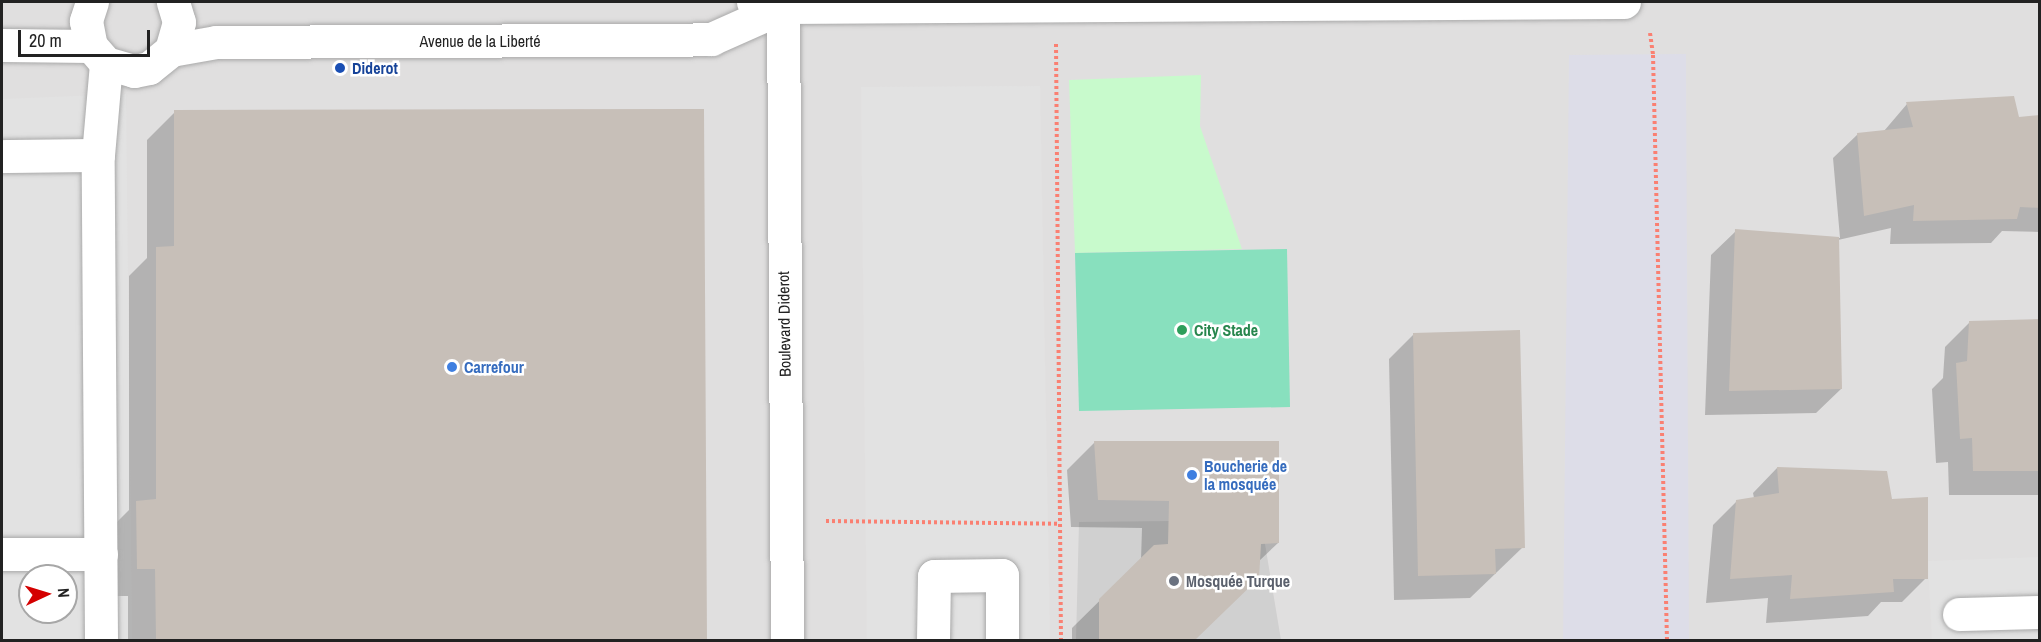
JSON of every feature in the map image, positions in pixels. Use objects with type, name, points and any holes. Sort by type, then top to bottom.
[{"type":"street","points":[[92,2],[86,21],[99,54],[101,640]]},
{"type":"street","points":[[2,45],[99,54],[134,71],[149,68],[171,50],[179,22],[173,2]]},
{"type":"street","name":"Avenue de la Liberté","points":[[171,50],[216,42],[711,39],[773,3],[1636,12]]},
{"type":"street","name":"Boulevard Diderot","points":[[773,3],[787,640]]},
{"type":"street","points":[[2,156],[98,155]]},
{"type":"street","points":[[2,554],[101,554]]},
{"type":"street","points":[[933,640],[934,576],[1002,575],[1002,640]]},
{"type":"street","points":[[1959,614],[2040,612]]},
{"type":"path","points":[[1056,6],[1061,640]]},
{"type":"path","points":[[1636,12],[1653,55],[1666,640]]},
{"type":"path","points":[[786,520],[1060,524]]},
{"type":"shaded area","points":[[2,2],[2039,2],[2039,640],[2,640]]},
{"type":"shaded area","points":[[1686,54],[1689,640],[1563,640],[1569,55]]},
{"type":"shaded area","points":[[1040,86],[1050,640],[867,640],[861,87]]},
{"type":"shaded area","points":[[126,94],[132,640],[2,640],[2,99]]},
{"type":"shaded area","name":"Mosquée Turque","points":[[1261,520],[1281,640],[1076,640],[1079,522]]},
{"type":"shaded area","points":[[2039,557],[2039,640],[1932,640],[1928,561]]},
{"type":"green space","points":[[1201,75],[1200,126],[1242,249],[1075,253],[1069,80]]},
{"type":"green space","name":"City Stade","points":[[1287,249],[1290,407],[1079,411],[1075,253]]},
{"type":"building","points":[[2014,96],[2019,117],[2040,115],[2040,208],[2020,207],[2017,219],[1913,221],[1914,205],[1864,216],[1857,133],[1913,127],[1906,102]]},
{"type":"building","points":[[704,109],[707,640],[156,640],[155,569],[137,569],[136,501],[156,499],[156,247],[174,246],[174,110]]},
{"type":"building","points":[[1735,229],[1839,237],[1842,389],[1729,391]]},
{"type":"building","points":[[2040,319],[2040,471],[1973,471],[1972,438],[1960,439],[1956,363],[1967,361],[1969,321]]},
{"type":"building","points":[[1520,330],[1525,548],[1495,549],[1496,574],[1418,576],[1413,333]]},
{"type":"building","points":[[1094,441],[1279,441],[1279,543],[1261,544],[1259,578],[1195,640],[1099,640],[1099,599],[1154,545],[1168,544],[1169,501],[1098,500]]},
{"type":"building","points":[[1777,467],[1887,471],[1892,499],[1928,497],[1928,579],[1893,579],[1894,592],[1790,599],[1792,575],[1730,579],[1736,500],[1779,493]]},
{"type":"place","name":"Diderot","points":[[340,68]]},
{"type":"place","name":"City Stade","points":[[1182,330]]},
{"type":"place","name":"Carrefour","points":[[452,367]]},
{"type":"place","name":"Boucherie de la mosquée","points":[[1192,475]]},
{"type":"place","name":"Mosquée Turque","points":[[1174,581]]}]
